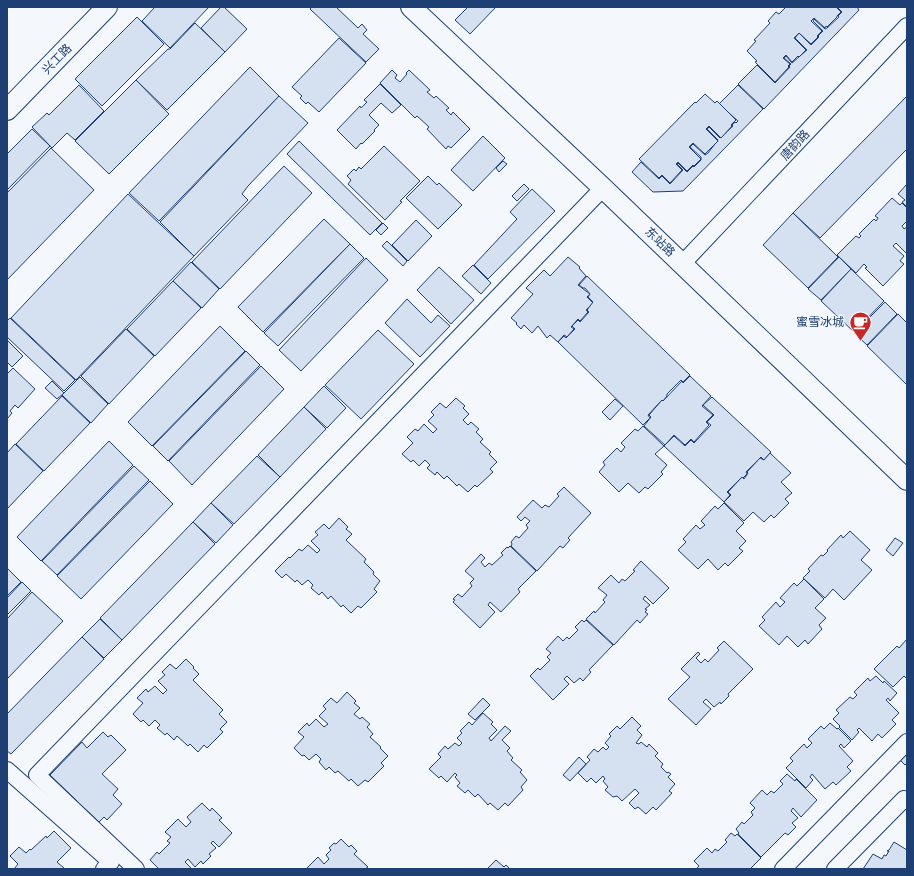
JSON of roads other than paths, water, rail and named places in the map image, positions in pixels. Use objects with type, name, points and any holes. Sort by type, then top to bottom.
[{"type":"street","name":"兴工路","points":[[7,110],[107,7]]},
{"type":"street","name":"东站路","points":[[411,7],[603,188],[907,480]]},
{"type":"street","name":"唐韵路","points":[[682,264],[907,26]]},
{"type":"street","points":[[136,869],[37,775],[603,188]]},
{"type":"street","points":[[783,869],[907,742]]},
{"type":"street","points":[[7,770],[111,862],[104,869]]},
{"type":"street","points":[[835,869],[904,799],[907,801]]},
{"type":"place","name":"蜜雪冰城","points":[[860,342]]}]
